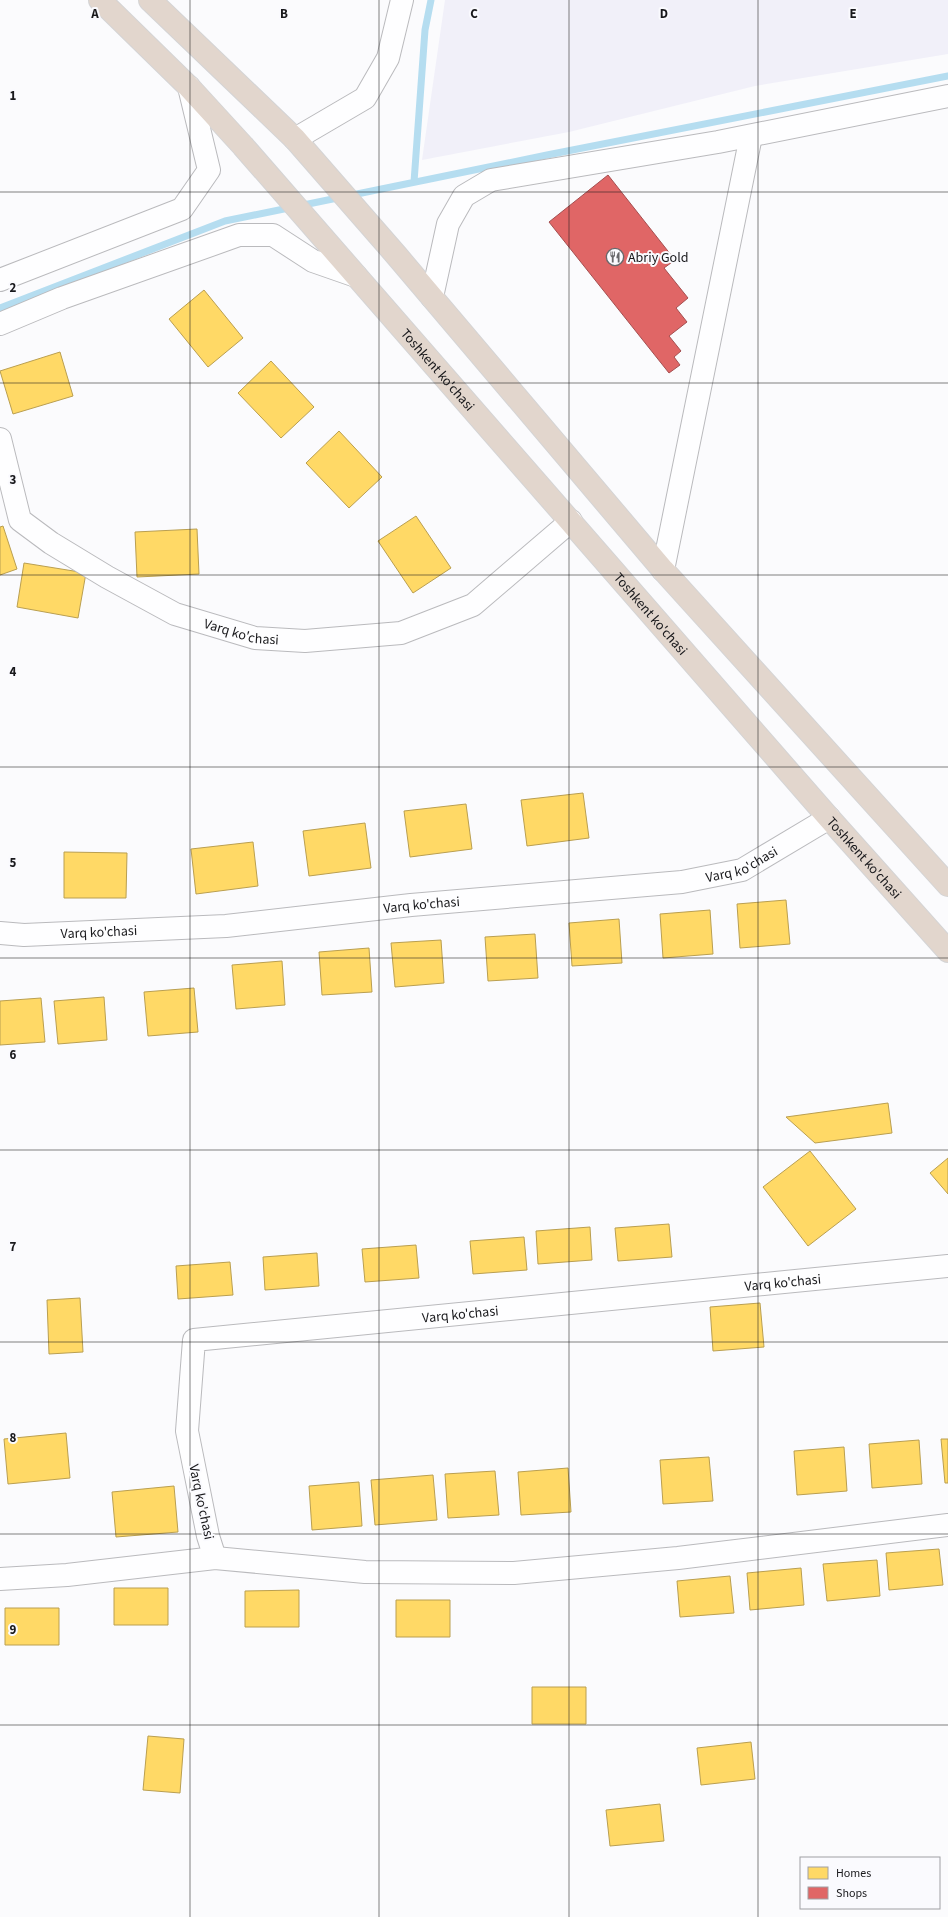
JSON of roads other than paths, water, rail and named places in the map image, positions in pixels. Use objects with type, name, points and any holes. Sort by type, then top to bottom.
[{"type":"highway","name":"Toshkent ko'chasi","points":[[100,0],[188,87],[243,146],[829,818],[948,951]]},
{"type":"highway","points":[[150,0],[295,139],[397,256],[663,570],[948,885]]},
{"type":"street","points":[[295,139],[365,98],[388,58],[402,0]]},
{"type":"street","points":[[0,280],[182,209],[209,170],[188,87]]},
{"type":"street","points":[[432,297],[448,224],[464,196],[490,180],[751,136],[948,96]]},
{"type":"street","points":[[663,570],[751,136]]},
{"type":"street","points":[[0,324],[77,293],[240,235],[273,235],[313,261],[356,276]]},
{"type":"street","name":"Varq ko'chasi","points":[[0,439],[8,504],[20,520],[107,578],[175,614],[255,638],[304,641],[401,633],[472,605],[571,521]]},
{"type":"street","name":"Varq ko'chasi","points":[[0,933],[24,935],[226,926],[410,905],[682,882],[742,870],[829,818]]},
{"type":"street","name":"Varq ko'chasi","points":[[215,1558],[208,1536],[186,1431],[194,1340],[948,1266]]},
{"type":"street","name":"Varq ko'chasi","points":[[0,1578],[67,1575],[215,1558],[365,1572],[514,1572],[678,1558],[948,1526]]},
{"type":"waterway","points":[[414,182],[425,30],[431,0]]},
{"type":"waterway","points":[[0,308],[225,221],[547,155],[948,76]]},
{"type":"place","name":"Abriy Gold","points":[[615,257]]}]
